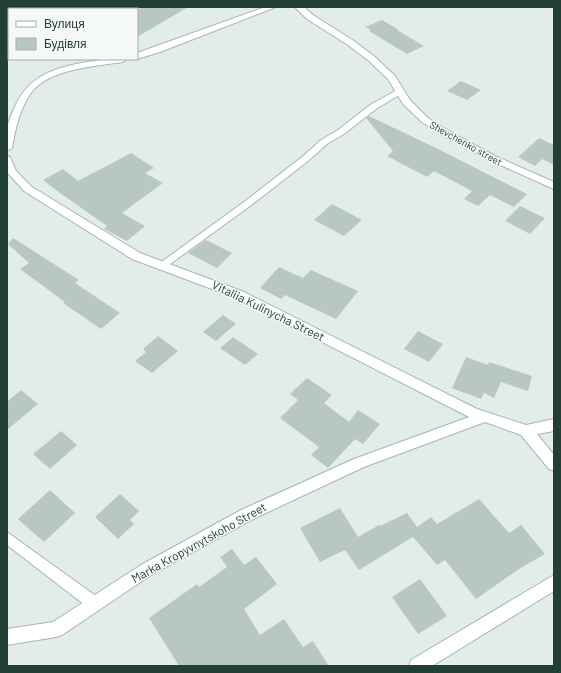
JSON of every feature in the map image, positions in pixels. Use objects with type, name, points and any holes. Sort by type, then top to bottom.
[{"type":"street","points":[[138,56],[272,7]]},
{"type":"street","name":"Shevchenko street","points":[[299,7],[310,17],[351,43],[372,59],[392,78],[406,102],[414,111],[440,130],[498,161],[554,186]]},
{"type":"street","points":[[7,148],[20,106],[33,84],[56,73],[118,60]]},
{"type":"street","name":"Vitaliia Kulinycha Street","points":[[7,159],[10,169],[18,180],[52,206],[101,233],[136,256],[240,295],[484,418],[526,431]]},
{"type":"street","name":"Marka Kropyvnytskoho Street","points":[[7,637],[56,629],[146,570],[246,514],[359,463],[484,418]]},
{"type":"street","points":[[554,425],[526,431],[554,465]]},
{"type":"street","points":[[417,666],[554,582]]},
{"type":"lane","points":[[163,265],[247,204],[305,159],[324,142],[341,132],[373,107],[400,92]]},
{"type":"lane","points":[[7,538],[95,604]]},
{"type":"building","points":[[142,7],[188,7],[138,36],[138,9]]},
{"type":"building","points":[[382,20],[424,46],[407,54],[369,31],[371,30],[365,27]]},
{"type":"building","points":[[461,81],[481,90],[467,100],[447,91]]},
{"type":"building","points":[[369,116],[527,194],[514,207],[490,195],[478,206],[464,199],[472,191],[434,171],[427,177],[387,156],[393,151],[366,118]]},
{"type":"building","points":[[539,138],[554,145],[554,165],[542,159],[535,166],[518,157]]},
{"type":"building","points":[[131,153],[154,168],[145,173],[163,183],[122,213],[145,226],[127,241],[104,229],[107,226],[43,180],[63,169],[78,181]]},
{"type":"building","points":[[332,204],[362,220],[344,236],[314,220]]},
{"type":"building","points":[[520,206],[545,218],[530,234],[505,221]]},
{"type":"building","points":[[13,238],[79,280],[75,283],[120,313],[101,329],[63,303],[65,302],[20,269],[29,263],[8,244]]},
{"type":"building","points":[[206,240],[232,253],[217,268],[188,253]]},
{"type":"building","points":[[279,267],[303,278],[311,270],[358,291],[336,319],[285,295],[281,299],[260,288]]},
{"type":"building","points":[[223,315],[236,324],[216,341],[203,332]]},
{"type":"building","points":[[418,331],[443,344],[429,362],[404,349]]},
{"type":"building","points":[[158,336],[178,351],[152,373],[135,361],[146,352],[143,349]]},
{"type":"building","points":[[233,337],[258,354],[245,365],[220,348]]},
{"type":"building","points":[[466,357],[488,365],[489,362],[532,376],[528,391],[501,382],[494,398],[484,393],[481,399],[452,388]]},
{"type":"building","points":[[307,378],[332,395],[324,403],[349,422],[358,410],[380,424],[363,444],[355,439],[328,468],[311,455],[319,447],[280,418],[298,400],[290,394]]},
{"type":"building","points":[[21,390],[38,404],[7,430],[7,402]]},
{"type":"building","points":[[61,431],[77,445],[50,469],[33,454]]},
{"type":"building","points":[[50,490],[75,513],[44,542],[18,519]]},
{"type":"building","points":[[120,494],[139,511],[130,520],[134,524],[118,539],[95,517]]},
{"type":"building","points":[[479,499],[509,533],[521,525],[545,554],[519,569],[476,599],[445,560],[437,565],[413,537],[359,570],[345,550],[320,562],[300,528],[340,508],[358,537],[379,525],[380,526],[407,513],[417,527],[431,517],[437,524]]},
{"type":"building","points":[[232,549],[244,565],[256,557],[277,584],[244,609],[260,635],[284,619],[303,647],[313,641],[329,666],[179,666],[149,618],[197,584],[199,587],[227,567],[220,557]]},
{"type":"building","points":[[420,579],[447,616],[418,634],[392,597]]}]
